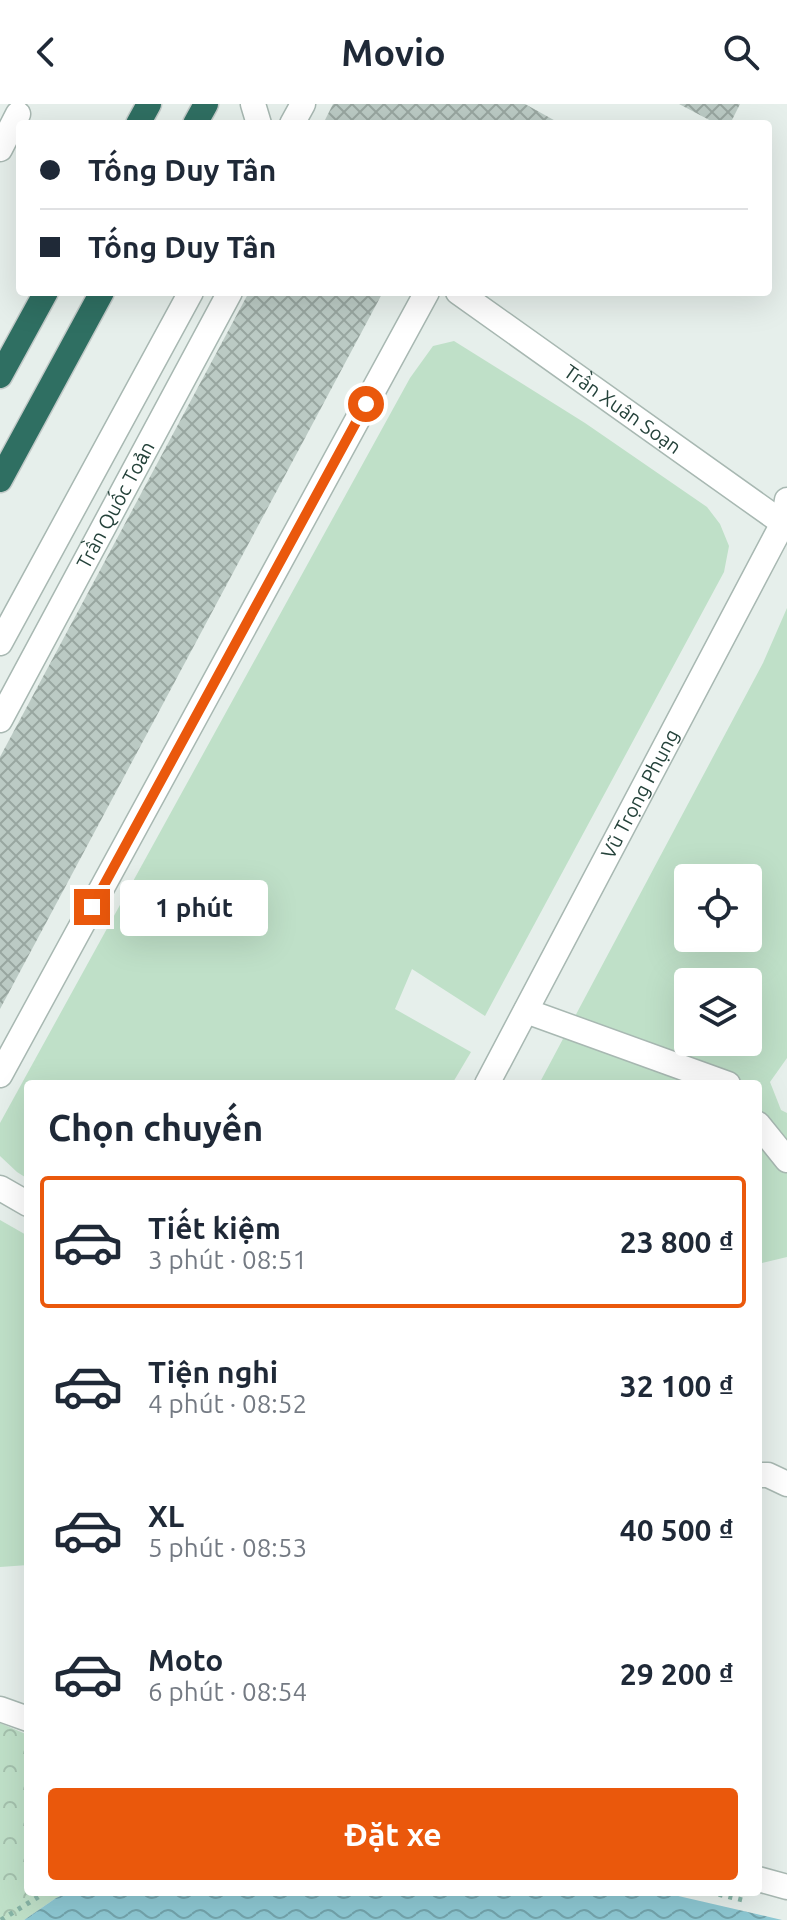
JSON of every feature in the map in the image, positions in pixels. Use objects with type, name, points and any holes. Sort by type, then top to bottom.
[{"type":"highway","points":[[0,376],[44,296]]},
{"type":"highway","points":[[0,480],[100,296]]},
{"type":"street","points":[[0,149],[18,114]]},
{"type":"street","name":"Trần Quốc Toản","points":[[0,643],[189,296]]},
{"type":"street","name":"Trần Quốc Toản","points":[[0,720],[228,296]]},
{"type":"street","points":[[0,1075],[425,296]]},
{"type":"street","name":"Trần Xuân Soạn","points":[[464,296],[786,516]]},
{"type":"street","points":[[99,460],[130,476]]},
{"type":"street","name":"Vũ Trọng Phụng","points":[[489,1080],[786,516]]},
{"type":"street","points":[[526,1011],[717,1080]]},
{"type":"street","points":[[762,1129],[787,1160]]},
{"type":"street","points":[[0,1188],[24,1202]]},
{"type":"street","points":[[762,1475],[787,1484]]},
{"type":"street","points":[[0,1709],[24,1718]]},
{"type":"street","points":[[762,1880],[787,1887]]},
{"type":"path","points":[[1,1920],[40,1896]]},
{"type":"green space","points":[[454,341],[585,423],[707,507],[720,524],[729,546],[724,572],[485,1016],[412,969],[395,1009],[471,1052],[454,1080],[24,1080],[24,1176],[0,1156],[0,1123],[410,378],[433,346]]},
{"type":"green space","points":[[787,608],[787,1058],[770,1082],[781,1110],[787,1113],[787,1257],[762,1263],[762,1080],[541,1080],[763,663]]},
{"type":"green space","points":[[0,1220],[24,1234],[24,1565],[0,1567]]},
{"type":"green space","points":[[0,1723],[24,1733],[24,1896],[60,1896],[24,1920],[0,1920]]},
{"type":"water","points":[[678,1896],[782,1920],[24,1920],[56,1898]]},
{"type":"building","points":[[333,104],[525,104],[554,120],[325,120]]},
{"type":"building","points":[[679,104],[740,104],[732,120],[709,120]]},
{"type":"building","points":[[247,296],[381,296],[0,1009],[0,757]]},
{"type":"route","points":[[92,907],[366,404]]}]
